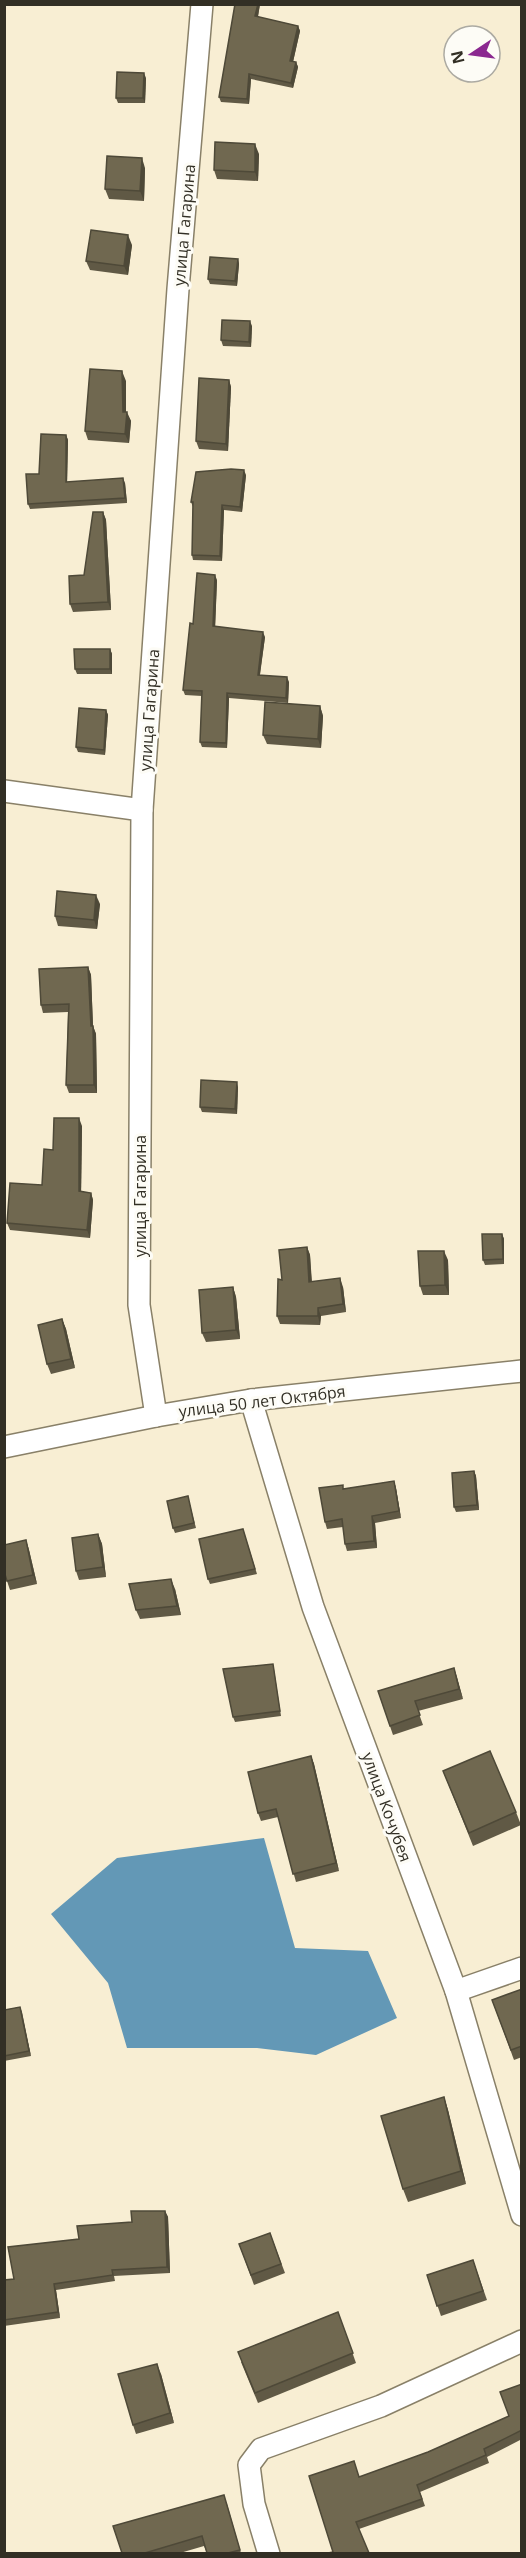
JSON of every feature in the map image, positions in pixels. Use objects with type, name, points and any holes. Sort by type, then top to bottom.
[{"type":"street","name":"улица Гагарина","points":[[156,1416],[139,1305],[142,810],[177,301],[202,4]]},
{"type":"street","points":[[4,791],[142,810]]},
{"type":"street","name":"улица 50 лет Октября","points":[[4,1447],[156,1416],[251,1400],[522,1371]]},
{"type":"street","name":"улица Кочубея","points":[[251,1400],[313,1608],[456,1991],[522,2215]]},
{"type":"street","points":[[456,1991],[522,1968]]},
{"type":"street","points":[[269,2553],[254,2504],[249,2465],[261,2449],[381,2406],[522,2341]]},
{"type":"water","points":[[264,1838],[295,1948],[368,1951],[397,2018],[316,2055],[257,2048],[127,2048],[108,1983],[51,1914],[117,1858]]},
{"type":"building","points":[[235,4],[258,4],[255,16],[298,26],[290,61],[296,62],[291,83],[249,74],[247,99],[219,97]]},
{"type":"building","points":[[117,72],[144,73],[143,98],[116,98]]},
{"type":"building","points":[[215,142],[255,144],[255,172],[214,170]]},
{"type":"building","points":[[107,156],[142,158],[140,191],[105,189]]},
{"type":"building","points":[[91,230],[128,235],[124,266],[86,261]]},
{"type":"building","points":[[210,257],[238,259],[235,281],[208,279]]},
{"type":"building","points":[[222,320],[250,321],[249,342],[221,340]]},
{"type":"building","points":[[90,369],[122,371],[123,412],[127,412],[125,434],[85,431]]},
{"type":"building","points":[[199,378],[229,380],[226,444],[196,441]]},
{"type":"building","points":[[41,434],[66,435],[66,482],[123,478],[125,498],[28,504],[26,474],[39,474]]},
{"type":"building","points":[[244,470],[240,507],[222,505],[220,556],[192,555],[193,502],[191,502],[196,472]]},
{"type":"building","points":[[93,512],[103,512],[108,602],[70,604],[69,576],[84,575]]},
{"type":"building","points":[[197,573],[215,575],[213,626],[263,632],[258,675],[287,677],[286,698],[227,693],[226,743],[200,742],[202,691],[183,690],[190,623],[193,624]]},
{"type":"building","points":[[74,649],[110,649],[110,669],[75,669]]},
{"type":"building","points":[[265,702],[320,706],[318,739],[263,735]]},
{"type":"building","points":[[79,708],[106,710],[104,750],[76,747]]},
{"type":"building","points":[[57,891],[96,895],[94,920],[55,916]]},
{"type":"building","points":[[88,967],[91,1026],[93,1026],[94,1085],[66,1085],[69,1004],[41,1005],[39,969]]},
{"type":"building","points":[[201,1080],[237,1082],[235,1109],[200,1107]]},
{"type":"building","points":[[54,1118],[79,1118],[79,1191],[91,1193],[87,1230],[7,1223],[10,1183],[42,1185],[44,1149],[53,1150]]},
{"type":"building","points":[[482,1234],[502,1234],[503,1259],[483,1260]]},
{"type":"building","points":[[307,1247],[309,1282],[340,1278],[343,1304],[318,1308],[318,1316],[277,1316],[278,1279],[282,1280],[279,1250]]},
{"type":"building","points":[[418,1251],[444,1251],[445,1285],[420,1286]]},
{"type":"building","points":[[233,1287],[236,1330],[202,1333],[199,1290]]},
{"type":"building","points":[[62,1319],[71,1359],[47,1364],[38,1325]]},
{"type":"building","points":[[474,1471],[477,1505],[454,1507],[452,1473]]},
{"type":"building","points":[[394,1481],[399,1511],[372,1516],[374,1541],[345,1544],[342,1519],[325,1522],[319,1488],[343,1485],[343,1489]]},
{"type":"building","points":[[188,1496],[194,1523],[173,1528],[167,1501]]},
{"type":"building","points":[[243,1529],[255,1569],[208,1579],[199,1539]]},
{"type":"building","points":[[98,1534],[103,1567],[76,1571],[72,1538]]},
{"type":"building","points":[[26,1540],[33,1575],[7,1581],[4,1571],[4,1545]]},
{"type":"building","points":[[171,1579],[177,1606],[136,1610],[129,1584]]},
{"type":"building","points":[[273,1664],[280,1711],[233,1717],[223,1669]]},
{"type":"building","points":[[454,1668],[459,1689],[415,1701],[420,1715],[390,1726],[378,1691]]},
{"type":"building","points":[[490,1751],[516,1812],[469,1833],[443,1771]]},
{"type":"building","points":[[311,1756],[336,1863],[293,1874],[276,1809],[258,1813],[248,1772]]},
{"type":"building","points":[[522,1989],[522,2046],[511,2050],[492,2000]]},
{"type":"building","points":[[20,2007],[29,2051],[4,2056],[4,2010]]},
{"type":"building","points":[[444,2097],[461,2171],[403,2189],[381,2116]]},
{"type":"building","points":[[131,2211],[165,2211],[167,2267],[112,2270],[113,2275],[54,2284],[58,2312],[4,2320],[4,2280],[14,2279],[8,2247],[79,2239],[77,2226],[132,2222]]},
{"type":"building","points":[[270,2233],[281,2264],[251,2275],[239,2244]]},
{"type":"building","points":[[473,2260],[483,2291],[437,2306],[427,2275]]},
{"type":"building","points":[[338,2312],[353,2353],[255,2393],[238,2352]]},
{"type":"building","points":[[157,2364],[170,2413],[133,2425],[118,2374]]},
{"type":"building","points":[[522,2384],[522,2430],[484,2449],[486,2455],[417,2485],[422,2499],[356,2522],[369,2553],[328,2553],[333,2552],[309,2476],[354,2461],[359,2477],[428,2452],[509,2416],[500,2392]]},
{"type":"building","points":[[224,2495],[240,2550],[228,2553],[207,2553],[202,2536],[145,2553],[122,2553],[113,2526]]}]
